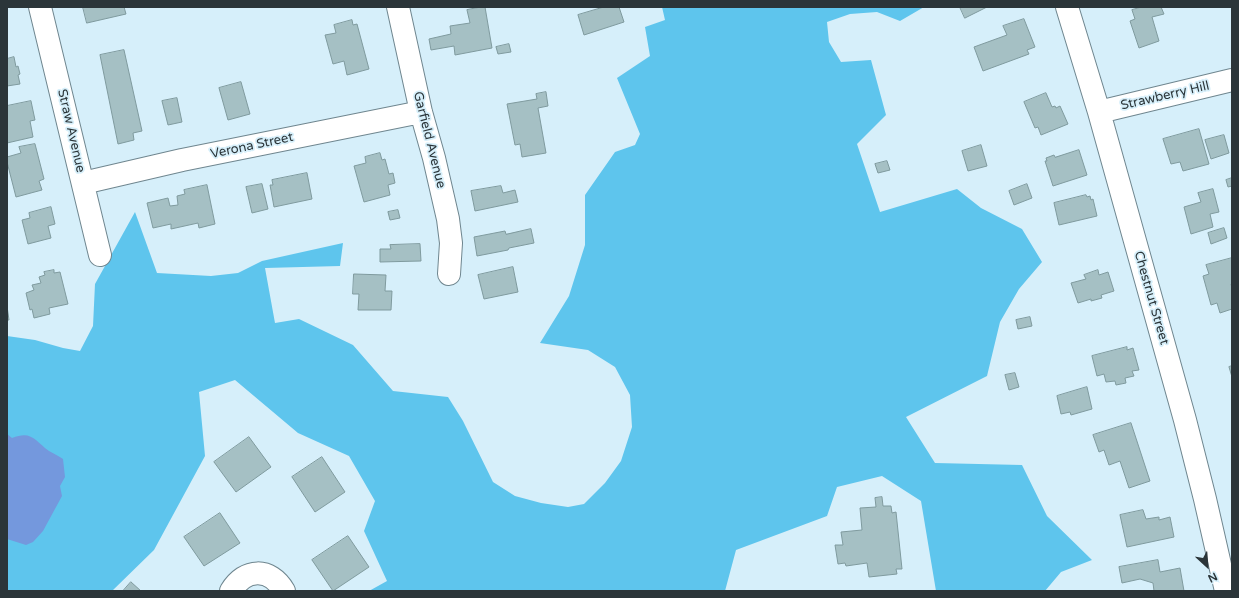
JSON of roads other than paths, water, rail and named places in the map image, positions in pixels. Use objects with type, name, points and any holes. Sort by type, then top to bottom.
[{"type":"street","name":"Straw Avenue","points":[[40,7],[100,255]]},
{"type":"street","name":"Garfield Avenue","points":[[398,7],[421,112],[436,164],[448,219],[451,243],[449,274]]},
{"type":"street","name":"Chestnut Street","points":[[1066,7],[1099,112],[1185,420],[1226,591]]},
{"type":"street","name":"Strawberry Hill","points":[[1099,112],[1232,80]]},
{"type":"street","name":"Verona Street","points":[[83,183],[182,160],[421,112]]},
{"type":"street","points":[[231,591],[246,575],[259,573],[272,577],[284,591]]}]
